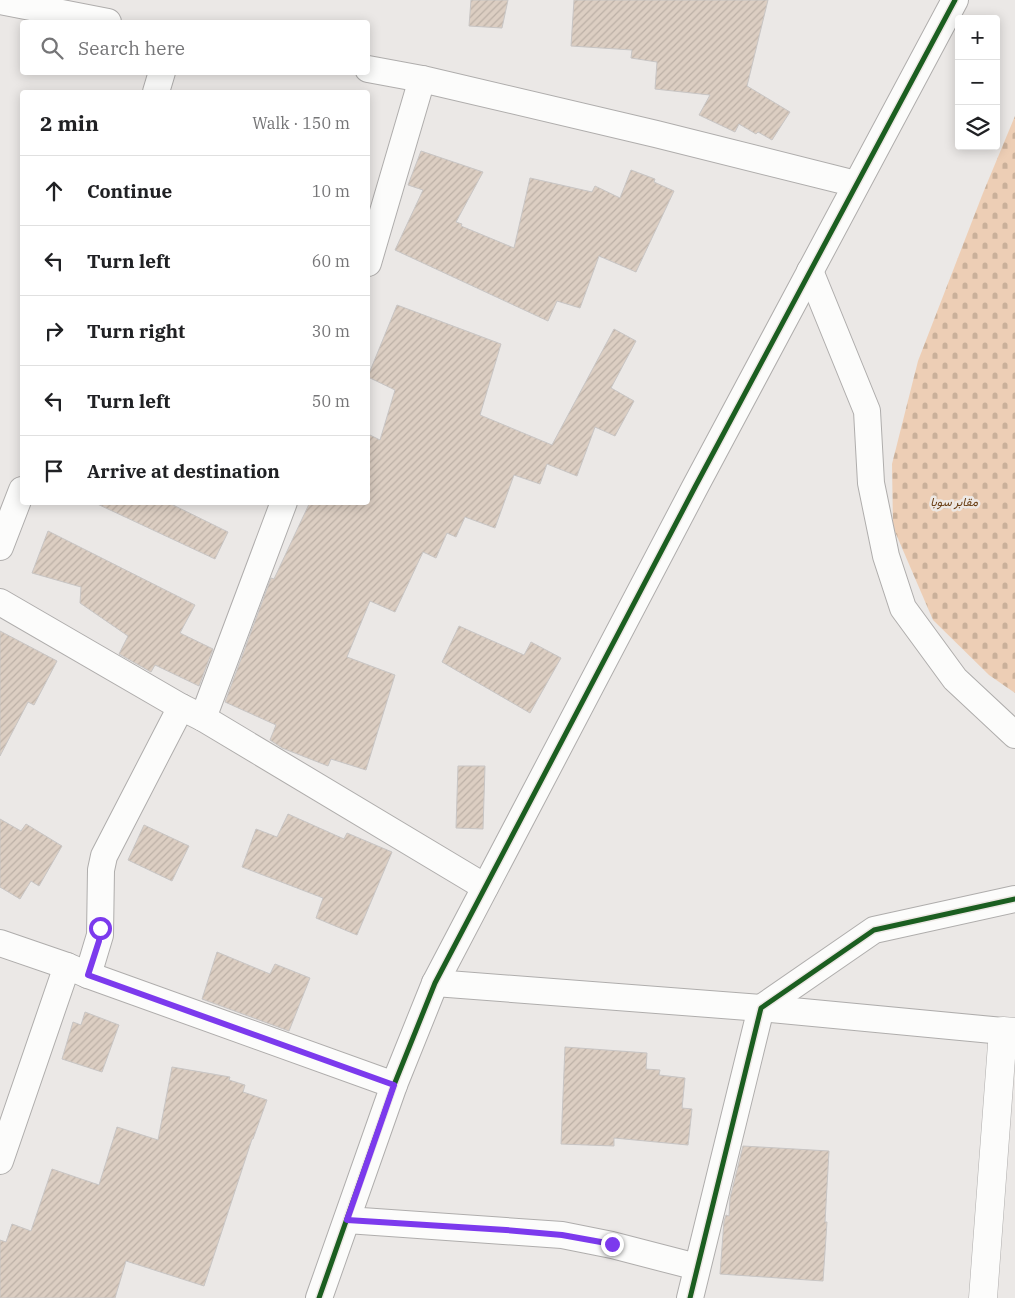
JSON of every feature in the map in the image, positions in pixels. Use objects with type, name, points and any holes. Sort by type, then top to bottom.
[{"type":"street","points":[[319,1298],[394,1085],[435,983],[955,0]]},
{"type":"street","points":[[0,1],[98,20]]},
{"type":"street","points":[[370,69],[422,79],[656,134],[856,184]]},
{"type":"street","points":[[157,90],[161,75]]},
{"type":"street","points":[[370,256],[422,79]]},
{"type":"street","points":[[810,271],[867,411],[871,483],[886,556],[903,608],[955,679],[1015,735]]},
{"type":"street","points":[[0,547],[20,495]]},
{"type":"street","points":[[0,1161],[78,971],[100,935],[101,870],[104,856],[192,713],[283,505]]},
{"type":"street","points":[[0,602],[192,713],[485,887]]},
{"type":"street","points":[[690,1298],[761,1008],[874,930],[1015,898]]},
{"type":"street","points":[[0,943],[394,1085]]},
{"type":"street","points":[[435,983],[761,1008],[1009,1031],[983,1298]]},
{"type":"street","points":[[347,1220],[562,1235],[612,1244],[697,1267]]},
{"type":"green space","name":"مقابر سوبا","points":[[1015,116],[1015,693],[989,675],[933,620],[893,527],[892,464],[918,361]]},
{"type":"building","points":[[471,0],[508,0],[502,28],[469,26]]},
{"type":"building","points":[[574,0],[768,0],[747,86],[790,112],[772,140],[758,132],[756,134],[739,124],[735,132],[699,115],[710,95],[655,89],[657,62],[631,58],[632,50],[571,46]]},
{"type":"building","points":[[421,151],[483,172],[456,222],[462,224],[461,226],[514,248],[530,178],[592,192],[595,186],[620,198],[631,170],[655,179],[654,182],[674,191],[636,272],[599,256],[580,308],[557,301],[548,321],[395,250],[423,190],[408,185]]},
{"type":"building","points":[[397,305],[501,344],[480,415],[552,445],[614,329],[636,341],[611,388],[634,401],[615,436],[595,427],[577,476],[547,464],[540,484],[514,475],[495,528],[465,517],[456,537],[447,533],[436,558],[423,552],[395,612],[370,601],[347,657],[395,675],[366,770],[331,759],[328,766],[282,748],[270,740],[276,725],[225,702],[271,578],[274,579],[309,505],[370,505],[370,435],[380,440],[395,390],[370,378],[370,371]]},
{"type":"building","points":[[99,505],[173,505],[228,532],[215,559]]},
{"type":"building","points":[[48,531],[195,605],[180,633],[213,649],[199,686],[155,665],[151,672],[119,654],[128,636],[80,603],[81,587],[32,573]]},
{"type":"building","points":[[459,626],[524,655],[531,642],[561,658],[530,713],[442,662]]},
{"type":"building","points":[[0,631],[57,661],[34,705],[28,702],[0,756]]},
{"type":"building","points":[[458,766],[485,766],[483,829],[456,828]]},
{"type":"building","points":[[288,814],[344,839],[347,833],[392,852],[357,935],[316,918],[323,898],[242,867],[256,829],[277,837]]},
{"type":"building","points":[[0,819],[21,831],[26,824],[62,846],[39,886],[31,881],[20,899],[0,887]]},
{"type":"building","points":[[144,825],[189,846],[172,881],[128,860]]},
{"type":"building","points":[[217,952],[270,974],[275,964],[310,978],[289,1031],[202,999]]},
{"type":"building","points":[[85,1012],[119,1025],[102,1072],[62,1059],[73,1022],[81,1025]]},
{"type":"building","points":[[565,1047],[647,1053],[646,1069],[660,1070],[659,1075],[685,1078],[682,1108],[692,1109],[688,1145],[614,1138],[614,1146],[561,1144]]},
{"type":"building","points":[[172,1067],[230,1077],[229,1080],[245,1085],[243,1092],[267,1100],[252,1139],[204,1286],[126,1261],[115,1298],[0,1298],[0,1240],[6,1242],[12,1224],[31,1231],[52,1169],[99,1185],[117,1127],[158,1140]]},
{"type":"building","points":[[743,1146],[829,1151],[823,1281],[720,1274],[724,1221],[726,1215],[729,1216],[730,1198]]},
{"type":"cycle path","points":[[319,1298],[394,1085],[435,983],[695,487],[955,0]]},
{"type":"cycle path","points":[[690,1298],[761,1008],[874,930],[1015,899]]},
{"type":"route","points":[[100,928],[99,941],[88,975],[394,1085],[347,1220],[562,1235],[612,1244]]}]
